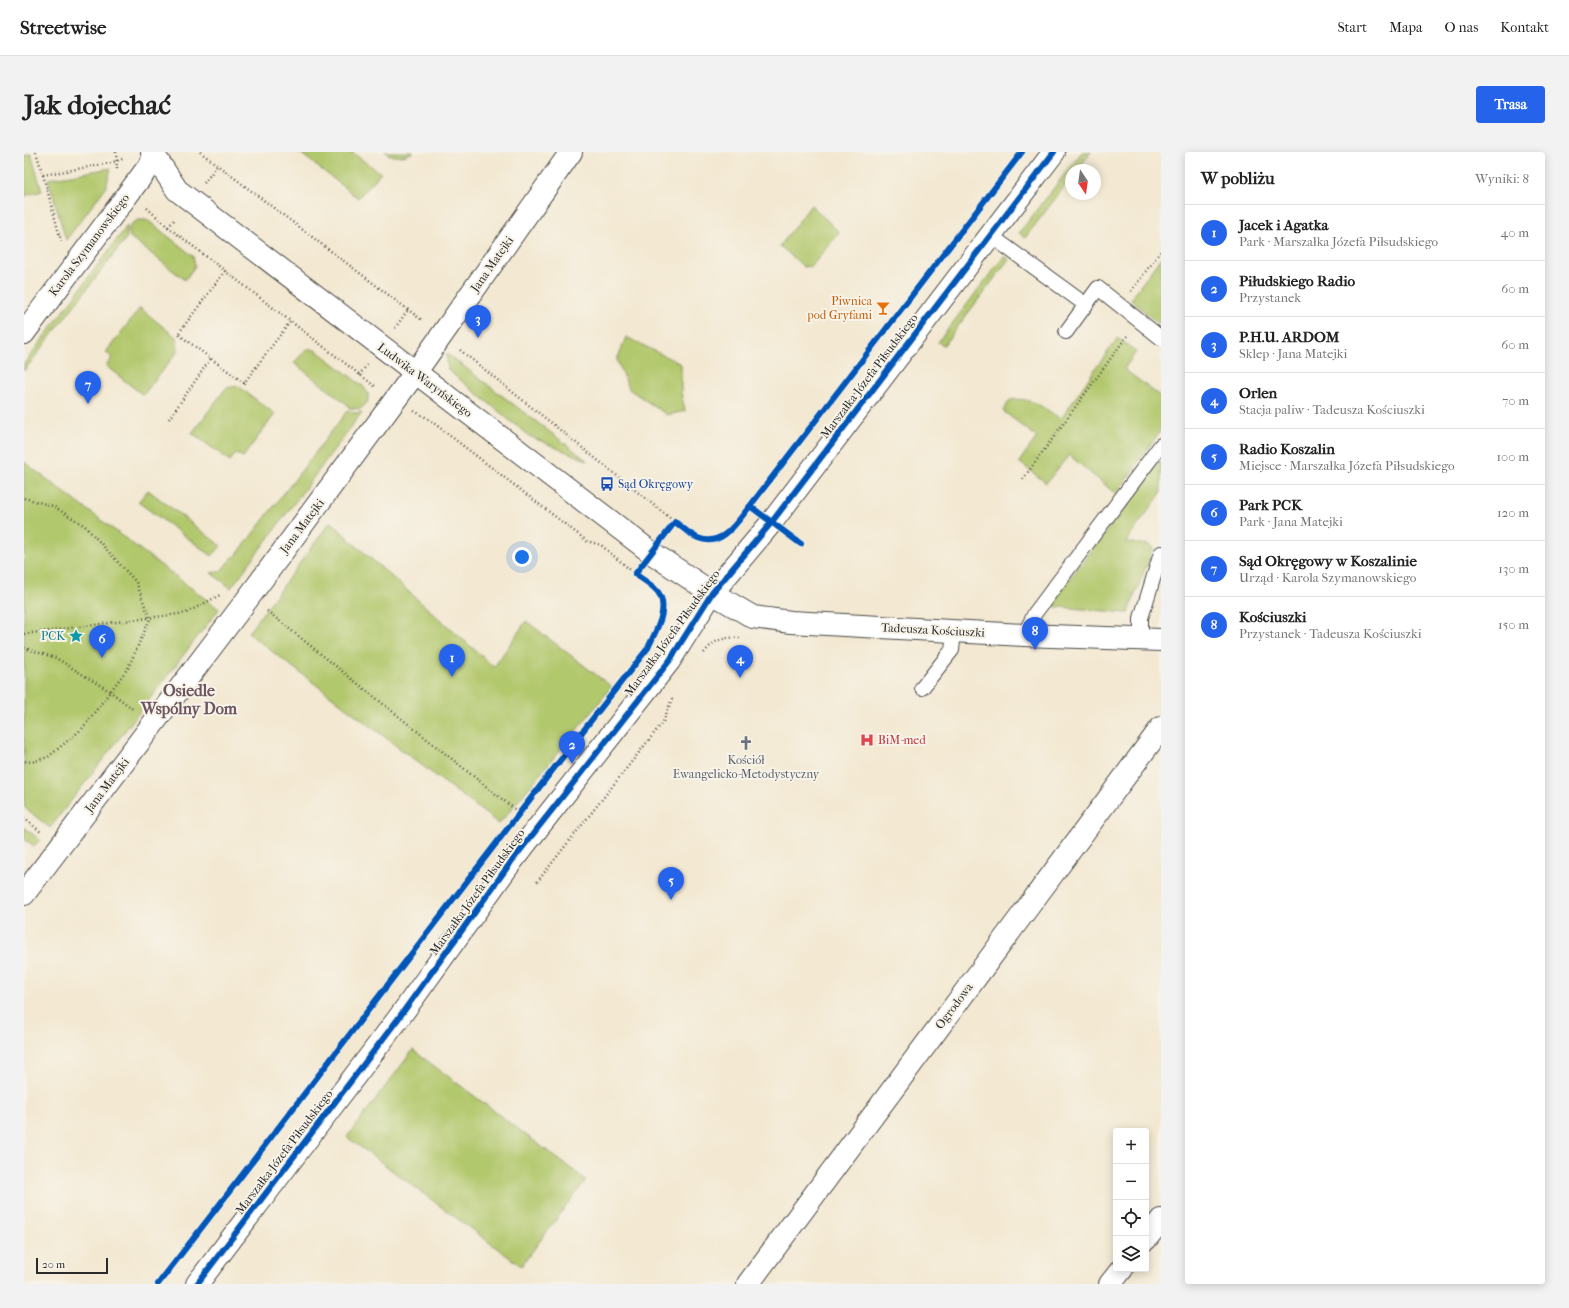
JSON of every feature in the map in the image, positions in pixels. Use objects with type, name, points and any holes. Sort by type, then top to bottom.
[{"type":"street","name":"Jana Matejki","points":[[24,894],[249,597],[415,373],[571,152]]},
{"type":"street","name":"Marszałka Józefa Piłsudskiego","points":[[197,1284],[398,1019],[511,862],[670,660],[712,593],[771,523],[1054,152]]},
{"type":"street","name":"Ludwika Waryńskiego","points":[[146,155],[177,190],[652,553],[712,593]]},
{"type":"street","name":"Karola Szymanowskiego","points":[[24,333],[129,192],[146,155]]},
{"type":"street","name":"Tadeusza Kościuszki","points":[[712,593],[753,617],[791,622],[1024,635],[1151,639]]},
{"type":"street","name":"Ogrodowa","points":[[748,1284],[1161,728]]},
{"type":"street","points":[[1148,1236],[1161,1220]]},
{"type":"street","points":[[1110,1284],[1120,1272]]},
{"type":"lane","points":[[990,235],[1086,304]]},
{"type":"lane","points":[[1066,332],[1098,288],[1161,338]]},
{"type":"lane","points":[[1024,635],[1039,608],[1161,445]]},
{"type":"lane","points":[[1151,639],[1142,618],[1161,553]]},
{"type":"lane","points":[[922,688],[952,650],[954,631]]},
{"type":"path","points":[[36,152],[64,252]]},
{"type":"path","points":[[116,152],[116,180],[168,228],[359,376],[395,400],[427,418],[587,541],[600,545],[635,574]]},
{"type":"path","points":[[43,175],[146,155]]},
{"type":"path","points":[[1120,306],[1161,251]]},
{"type":"path","points":[[225,271],[178,334],[244,383],[290,322]]},
{"type":"path","points":[[1023,479],[1138,320]]},
{"type":"path","points":[[169,419],[211,358]]},
{"type":"path","points":[[24,498],[52,506],[85,526],[136,582],[150,619],[128,668],[82,729],[48,757],[32,762],[24,761]]},
{"type":"path","points":[[24,634],[150,619],[186,613],[226,592]]},
{"type":"path","points":[[249,597],[518,812]]},
{"type":"path","points":[[703,655],[711,644],[726,638],[742,638]]},
{"type":"path","points":[[24,648],[56,658],[111,692],[152,725]]},
{"type":"path","points":[[537,882],[663,722],[675,692]]},
{"type":"green space","points":[[299,152],[351,152],[381,173],[358,198]]},
{"type":"green space","points":[[385,152],[413,152],[399,156],[391,155]]},
{"type":"green space","points":[[1082,152],[1091,152],[1082,164],[1073,164]]},
{"type":"green space","points":[[31,154],[42,191],[24,196],[24,156]]},
{"type":"green space","points":[[111,168],[106,187],[66,240],[48,179]]},
{"type":"green space","points":[[1065,174],[1065,186],[1025,238],[1019,233]]},
{"type":"green space","points":[[811,205],[839,232],[812,266],[804,267],[780,246]]},
{"type":"green space","points":[[138,220],[146,220],[150,222],[193,256],[195,266],[185,280],[130,237],[130,225]]},
{"type":"green space","points":[[127,226],[127,237],[24,371],[24,364]]},
{"type":"green space","points":[[1004,256],[1009,259],[943,346],[938,342]]},
{"type":"green space","points":[[1161,257],[1161,320],[1158,324],[1131,299]]},
{"type":"green space","points":[[140,308],[177,338],[178,351],[143,395],[106,366],[112,358],[106,352]]},
{"type":"green space","points":[[626,337],[681,364],[681,392],[685,411],[667,415],[629,389],[617,360]]},
{"type":"green space","points":[[1118,338],[1136,352],[1124,369],[1161,397],[1161,430],[1116,494],[1069,455],[1046,483],[1019,462],[1037,437],[1003,411],[1010,400],[1017,399],[1030,401],[1037,404],[1061,419]]},
{"type":"green space","points":[[306,349],[317,351],[364,387],[369,395],[367,403],[360,409],[349,408],[348,405],[294,363]]},
{"type":"green space","points":[[446,353],[588,461],[529,436],[448,370]]},
{"type":"green space","points":[[238,386],[275,414],[243,457],[236,453],[230,461],[192,433],[226,388]]},
{"type":"green space","points":[[348,410],[354,413],[362,412],[231,588],[211,573],[221,571],[233,556],[235,557]]},
{"type":"green space","points":[[1161,460],[1161,493],[1126,542],[1149,545],[1153,548],[1128,613],[1049,606]]},
{"type":"green space","points":[[24,462],[219,609],[50,828],[24,807]]},
{"type":"green space","points":[[148,490],[221,546],[212,556],[138,502]]},
{"type":"green space","points":[[331,521],[351,541],[494,667],[526,621],[612,687],[499,824],[248,633]]},
{"type":"green space","points":[[24,827],[40,840],[34,846],[24,839]]},
{"type":"green space","points":[[413,1050],[586,1180],[521,1266],[347,1137]]},
{"type":"cycle path","points":[[158,1284],[524,806],[648,648],[662,613],[661,599],[658,592],[653,587],[635,574],[675,522],[695,537],[707,540],[722,536],[734,526],[1022,152]]},
{"type":"cycle path","points":[[197,1284],[398,1019],[511,862],[670,660],[712,593],[771,523],[1054,152]]},
{"type":"cycle path","points":[[750,506],[801,544]]},
{"type":"place","name":"Piwnica pod Gryfami","points":[[883,308]]},
{"type":"place","name":"P.H.U. ARDOM","points":[[478,338]]},
{"type":"place","name":"Sąd Okręgowy w Koszalinie","points":[[88,404]]},
{"type":"place","name":"Sąd Okręgowy","points":[[607,484]]},
{"type":"place","name":"PCK","points":[[76,636]]},
{"type":"place","name":"Kościuszki","points":[[1035,650]]},
{"type":"place","name":"Park PCK","points":[[102,658]]},
{"type":"place","name":"Jacek i Agatka","points":[[452,677]]},
{"type":"place","name":"Orlen","points":[[740,678]]},
{"type":"place","name":"BiM-med","points":[[867,740]]},
{"type":"place","name":"Kościół Ewangelicko-Metodystyczny","points":[[746,743]]},
{"type":"place","name":"Piłudskiego Radio","points":[[572,764]]},
{"type":"place","name":"Radio Koszalin","points":[[671,900]]},
{"type":"district","name":"Osiedle Wspólny Dom","points":[[189,699]]}]
